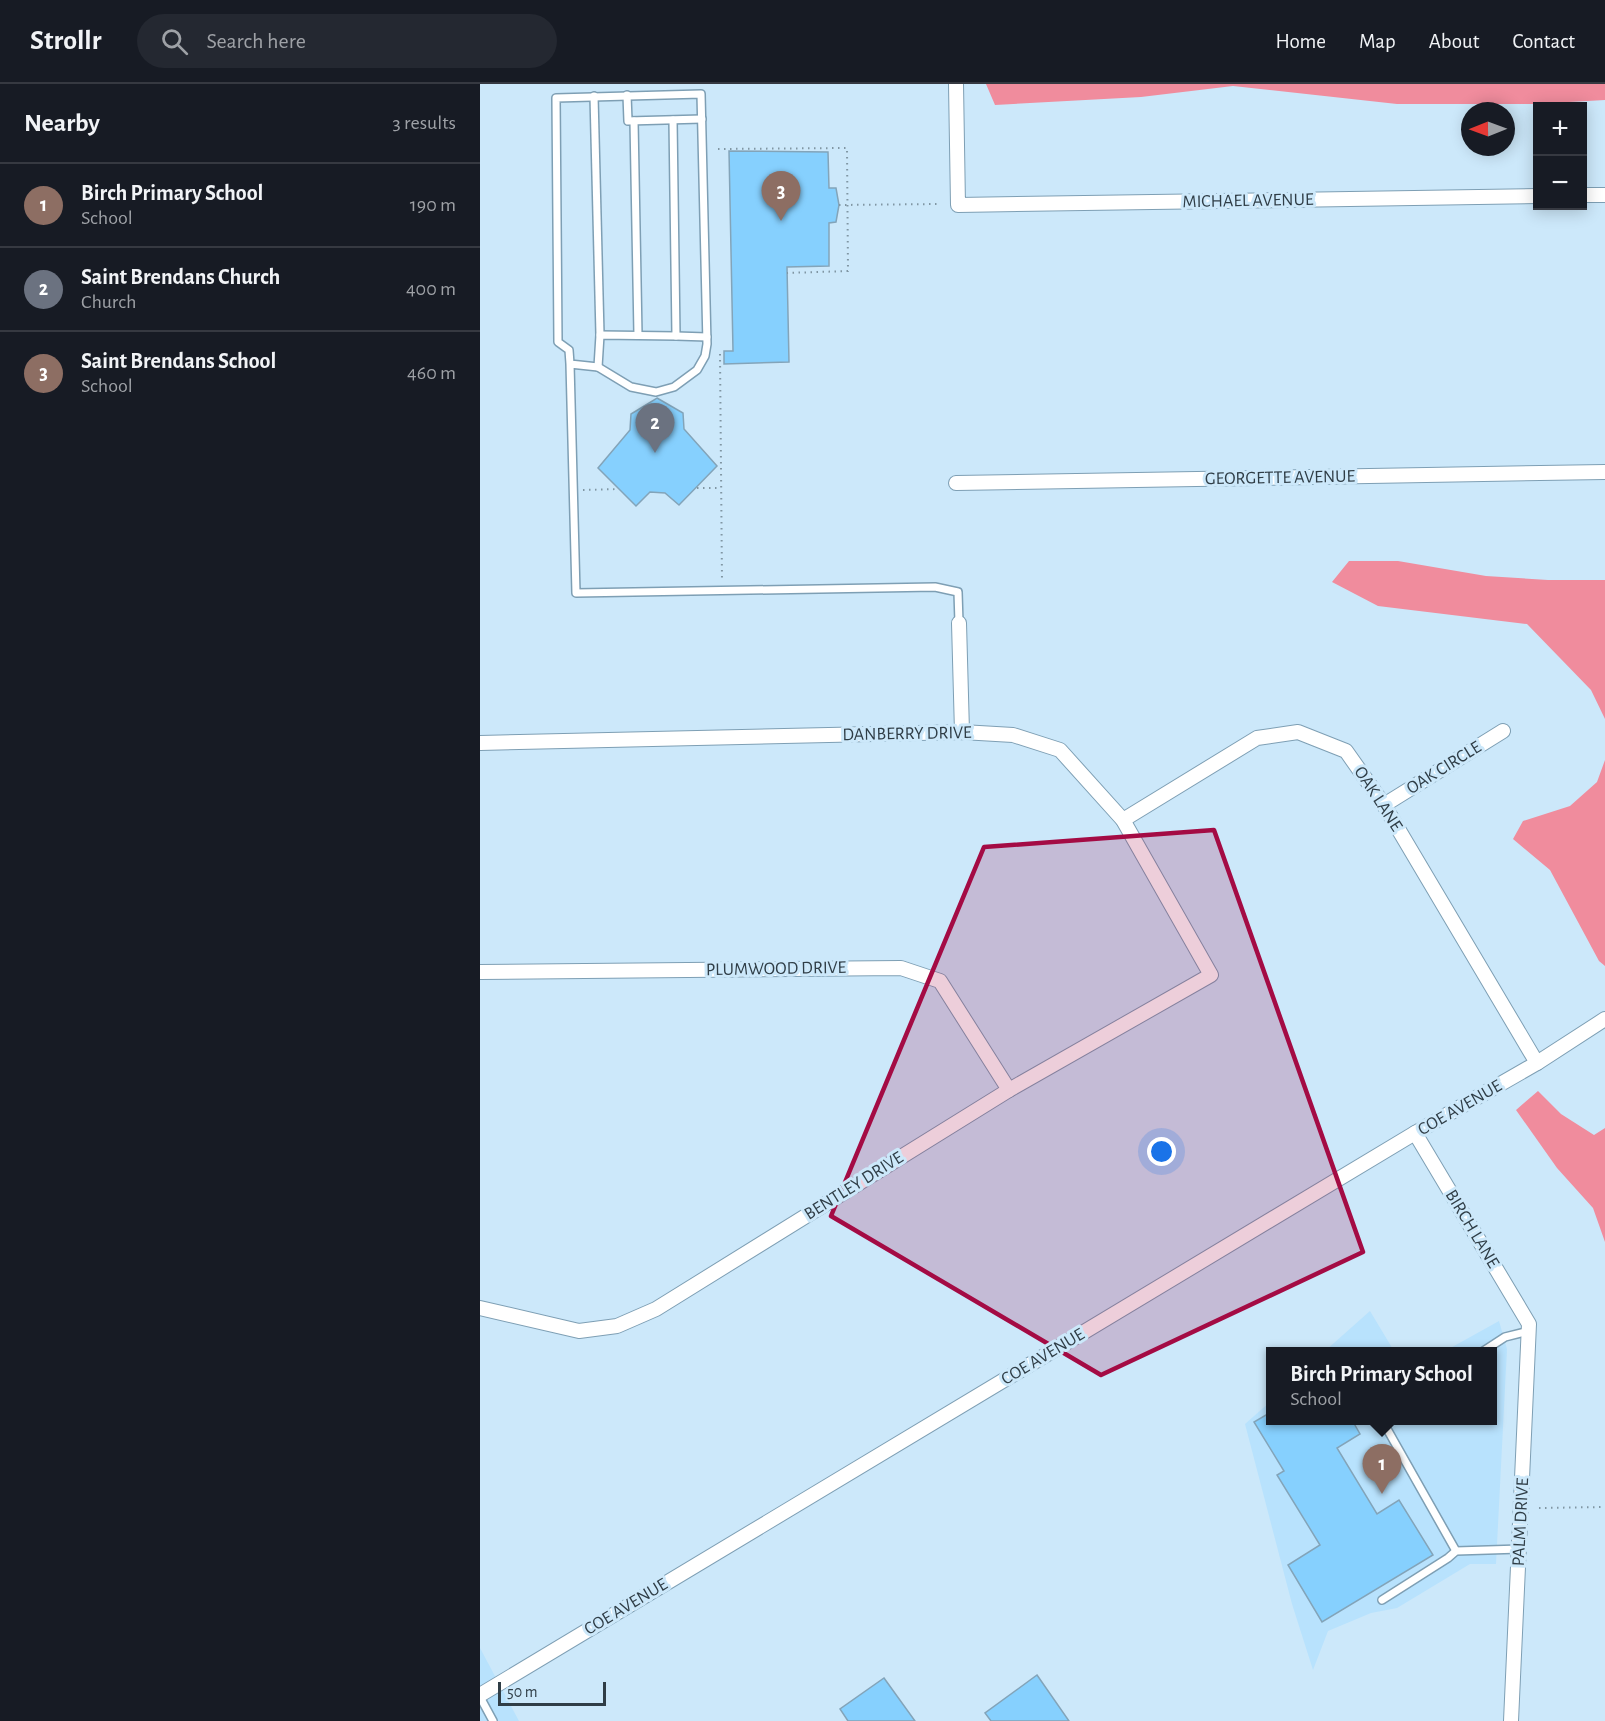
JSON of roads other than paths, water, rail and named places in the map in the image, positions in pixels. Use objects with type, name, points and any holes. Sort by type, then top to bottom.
[{"type":"street","name":"MICHAEL AVENUE","points":[[956,84],[958,205],[1533,196]]},
{"type":"street","points":[[1587,195],[1605,195]]},
{"type":"street","name":"GEORGETTE AVENUE","points":[[956,483],[1605,472]]},
{"type":"street","points":[[959,623],[962,732]]},
{"type":"street","name":"OAK CIRCLE","points":[[1384,805],[1503,731]]},
{"type":"street","name":"DANBERRY DRIVE","points":[[480,743],[962,732],[1014,735],[1060,750],[1123,820],[1211,975]]},
{"type":"street","name":"OAK LANE","points":[[1123,820],[1257,738],[1298,732],[1346,751],[1384,805],[1537,1063]]},
{"type":"street","name":"PLUMWOOD DRIVE","points":[[480,972],[901,968],[940,981],[1009,1090]]},
{"type":"street","name":"BENTLEY DRIVE","points":[[480,1308],[579,1332],[617,1326],[656,1309],[1009,1090],[1211,975]]},
{"type":"street","name":"COE AVENUE","points":[[480,1696],[1415,1133],[1537,1063],[1605,1019]]},
{"type":"street","name":"BIRCH LANE","points":[[1415,1133],[1529,1327]]},
{"type":"street","name":"PALM DRIVE","points":[[1511,1721],[1529,1327]]},
{"type":"lane","points":[[669,84],[669,94]]},
{"type":"lane","points":[[570,364],[598,367],[631,387],[656,392],[674,387],[697,370],[705,356],[707,337],[701,93],[556,98],[558,342],[569,350],[576,593],[934,587],[958,592],[959,623]]},
{"type":"lane","points":[[627,95],[628,121],[702,119]]},
{"type":"lane","points":[[594,96],[600,335],[598,367]]},
{"type":"lane","points":[[673,120],[676,336]]},
{"type":"lane","points":[[634,121],[638,335]]},
{"type":"lane","points":[[600,335],[707,337]]},
{"type":"lane","points":[[1490,1347],[1529,1327]]},
{"type":"lane","points":[[1385,1425],[1456,1551]]},
{"type":"lane","points":[[1383,1600],[1456,1551],[1520,1549]]},
{"type":"lane","points":[[480,1696],[494,1721]]},
{"type":"place","name":"Saint Brendans School","points":[[781,221]]},
{"type":"place","name":"Saint Brendans Church","points":[[655,453]]},
{"type":"place","name":"Birch Primary School","points":[[1382,1494]]}]
